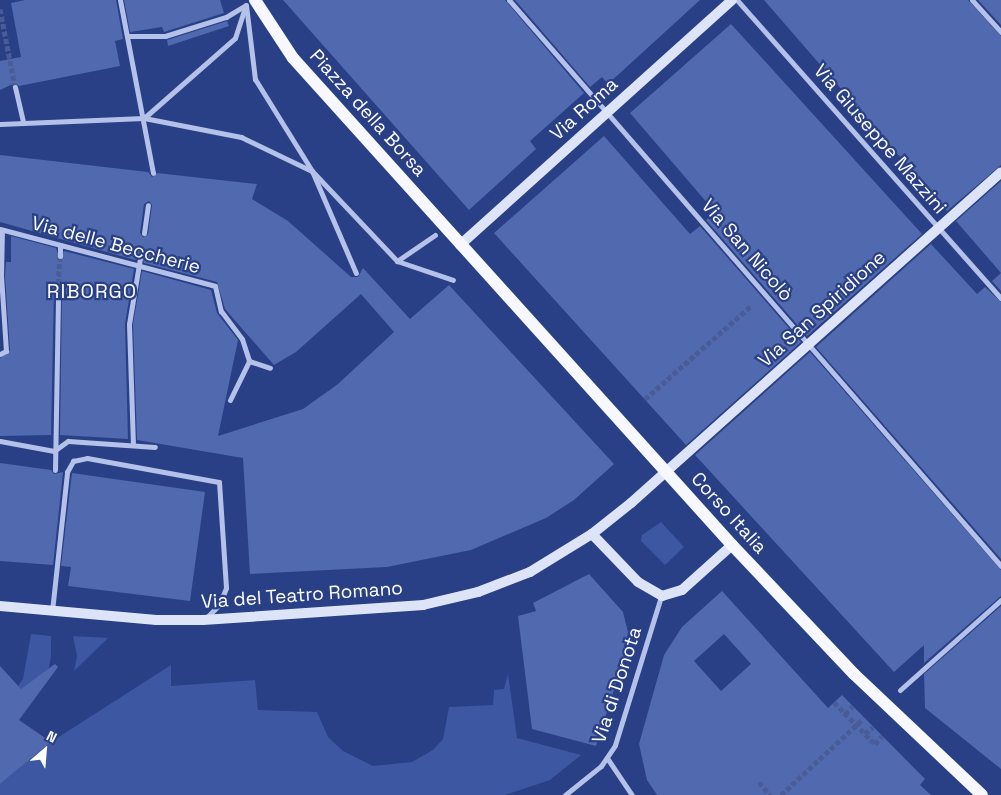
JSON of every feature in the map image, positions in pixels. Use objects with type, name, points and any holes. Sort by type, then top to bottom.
[{"type":"main road","name":"Via Roma","points":[[460,245],[732,0]]},
{"type":"main road","name":"Piazza della Borsa","points":[[253,1],[293,58],[460,245]]},
{"type":"main road","name":"Via San Spiridione","points":[[592,534],[667,473],[1001,172]]},
{"type":"main road","name":"Corso Italia","points":[[460,245],[732,545],[874,694],[982,795]]},
{"type":"main road","name":"Via del Teatro Romano","points":[[0,606],[203,620],[432,603],[478,592],[530,572],[592,534]]},
{"type":"main road","points":[[592,534],[638,582],[662,596],[682,590],[732,545]]},
{"type":"street","points":[[120,0],[153,173]]},
{"type":"street","name":"Via San Nicolò","points":[[509,0],[1001,566]]},
{"type":"street","name":"Via Giuseppe Mazzini","points":[[737,0],[1001,298]]},
{"type":"street","points":[[972,0],[1001,32]]},
{"type":"street","points":[[128,36],[165,36],[226,17],[253,1]]},
{"type":"street","points":[[144,118],[235,38],[253,1]]},
{"type":"street","points":[[253,1],[255,79],[312,171],[356,273]]},
{"type":"street","points":[[15,87],[22,123]]},
{"type":"street","points":[[0,124],[144,118],[241,137],[312,171],[397,261],[453,280]]},
{"type":"street","points":[[144,233],[148,205]]},
{"type":"street","points":[[0,354],[6,351],[0,276],[1,230]]},
{"type":"street","name":"Via delle Beccherie","points":[[1,230],[215,286],[221,311],[242,339],[249,361]]},
{"type":"street","points":[[397,261],[435,235]]},
{"type":"street","points":[[60,245],[60,256]]},
{"type":"street","points":[[133,445],[129,324],[140,258]]},
{"type":"street","points":[[54,470],[58,292]]},
{"type":"street","points":[[230,400],[249,361],[270,368]]},
{"type":"street","points":[[0,441],[54,451],[68,441],[155,447]]},
{"type":"street","points":[[52,611],[67,472],[73,461],[87,458],[218,482],[226,588],[219,606],[203,620]]},
{"type":"street","name":"Via di Donota","points":[[566,795],[608,758],[624,720],[662,596]]},
{"type":"street","points":[[900,690],[1001,600]]},
{"type":"street","points":[[608,758],[632,795]]},
{"type":"shaded area","points":[[661,522],[684,547],[665,565],[641,541],[642,535]]},
{"type":"shaded area","points":[[31,634],[51,636],[51,656],[47,678],[23,692],[18,686],[23,679]]},
{"type":"shaded area","points":[[73,636],[108,638],[74,671],[77,656]]},
{"type":"shaded area","points":[[171,665],[171,686],[255,680],[258,710],[317,712],[328,737],[343,751],[373,766],[412,762],[433,750],[443,739],[449,707],[493,705],[494,690],[504,689],[508,674],[517,738],[581,755],[550,780],[505,795],[0,795],[0,784],[51,742]]},
{"type":"building","points":[[25,0],[116,0],[123,39],[115,41],[120,66],[19,86],[15,83],[0,90],[0,61],[21,57],[11,3]]},
{"type":"building","points":[[124,0],[220,0],[224,13],[164,32],[162,27],[130,32]]},
{"type":"building","points":[[283,0],[505,0],[584,93],[530,141],[536,149],[469,210]]},
{"type":"building","points":[[515,0],[700,0],[608,84],[602,77],[590,87]]},
{"type":"building","points":[[764,0],[968,0],[1001,36],[1001,165],[947,211]]},
{"type":"building","points":[[978,0],[1001,0],[1001,25]]},
{"type":"building","points":[[227,21],[229,26],[168,46],[167,40]]},
{"type":"building","points":[[731,24],[922,234],[807,336],[706,220],[715,212],[630,113]]},
{"type":"building","points":[[604,136],[690,234],[700,226],[801,342],[686,445],[494,233]]},
{"type":"building","points":[[0,155],[148,172],[152,177],[157,173],[257,184],[252,199],[288,221],[351,277],[358,277],[363,268],[410,319],[449,285],[614,464],[574,500],[546,518],[471,550],[387,567],[250,574],[243,458],[137,440],[133,324],[142,271],[211,290],[217,313],[238,340],[218,436],[303,409],[338,384],[394,332],[361,294],[296,352],[274,365],[225,309],[217,282],[144,263],[141,254],[135,260],[0,222]],"holes":[[[149,201],[152,205],[148,234],[143,237],[140,233],[144,204]]]},
{"type":"building","points":[[1001,181],[1001,273],[956,221]]},
{"type":"building","points":[[11,236],[56,248],[60,260],[64,251],[134,269],[125,324],[128,439],[60,435],[62,291],[59,287],[54,291],[51,435],[0,436],[0,358],[10,351],[5,276],[6,262],[11,262]]},
{"type":"building","points":[[931,244],[977,294],[985,287],[1001,302],[1001,559],[816,347]]},
{"type":"building","points":[[1001,273],[1001,291],[992,281]]},
{"type":"building","points":[[810,352],[1001,570],[1001,596],[924,663],[924,645],[894,672],[695,455]]},
{"type":"building","points":[[0,463],[51,470],[54,474],[63,472],[53,565],[0,561]]},
{"type":"building","points":[[72,473],[205,492],[190,601],[68,586],[71,567],[61,566]]},
{"type":"building","points":[[589,574],[623,612],[630,640],[596,746],[532,729],[518,616],[536,611],[533,603]]},
{"type":"building","points":[[722,591],[828,708],[842,695],[925,779],[920,785],[931,795],[657,795],[647,780],[639,744],[664,655],[682,627]],"holes":[[[724,634],[751,664],[721,691],[694,661]]]},
{"type":"building","points":[[1001,606],[1001,769],[925,708],[924,674]]},
{"type":"building","points":[[55,664],[58,667],[19,720],[51,742],[0,784],[0,666],[21,689]]},
{"type":"tunnel","points":[[0,9],[15,87]]},
{"type":"tunnel","points":[[58,291],[60,256]]},
{"type":"tunnel","points":[[645,399],[752,305]]},
{"type":"tunnel","points":[[834,702],[875,744],[882,736]]},
{"type":"tunnel","points":[[845,714],[853,706]]},
{"type":"tunnel","points":[[781,795],[864,718]]},
{"type":"tunnel","points":[[865,734],[873,727]]},
{"type":"tunnel","points":[[759,782],[770,795]]},
{"type":"district","name":"RIBORGO","points":[[92,291]]}]
